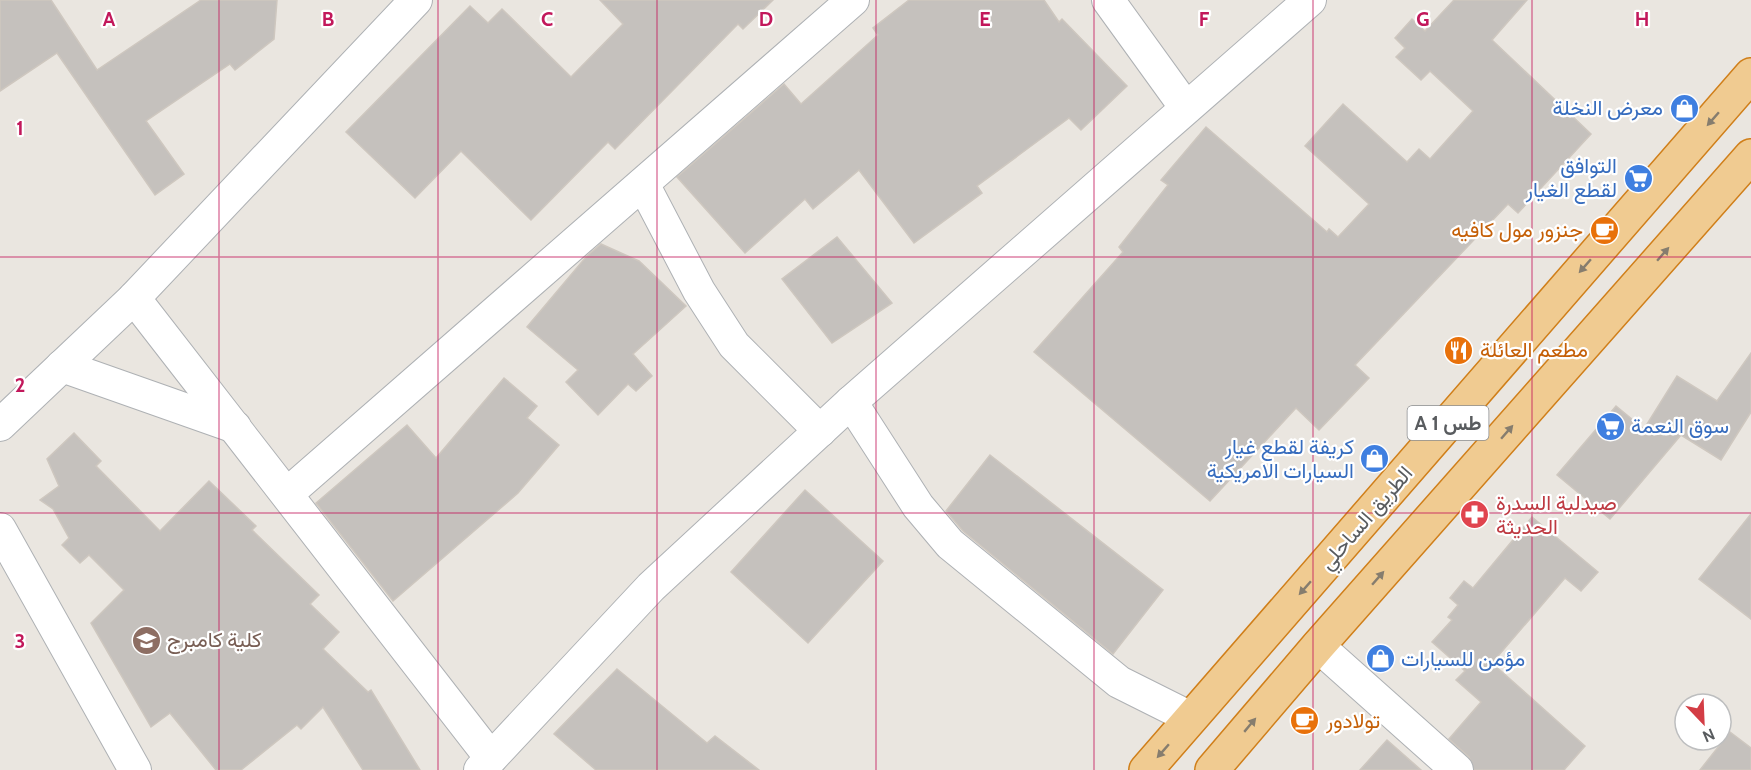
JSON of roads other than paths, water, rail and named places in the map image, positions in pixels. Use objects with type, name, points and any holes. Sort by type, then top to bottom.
[{"type":"highway","name":"الطريق الساحلي","points":[[1146,770],[1751,75]]},
{"type":"highway","name":"A 1 طس","points":[[1212,770],[1318,646],[1745,171]]},
{"type":"street","points":[[0,425],[134,298],[416,0]]},
{"type":"street","points":[[287,494],[853,0]]},
{"type":"street","points":[[1108,0],[1186,108]]},
{"type":"street","points":[[134,298],[287,494],[486,764],[651,587],[851,402],[1310,0]]},
{"type":"street","points":[[643,184],[699,291],[734,345],[820,431]]},
{"type":"street","points":[[62,366],[235,427]]},
{"type":"street","points":[[851,402],[918,506],[950,544],[1119,682],[1191,718]]},
{"type":"street","points":[[0,528],[135,770]]},
{"type":"street","points":[[1318,646],[1457,770]]},
{"type":"place","name":"معرض النخلة","points":[[1684,108]]},
{"type":"place","name":"التوافق لقطع الغيار","points":[[1638,178]]},
{"type":"place","name":"جنزور مول كافيه","points":[[1604,230]]},
{"type":"place","name":"مطعم العائلة","points":[[1459,350]]},
{"type":"place","name":"سوق النعمة","points":[[1610,426]]},
{"type":"place","name":"كريفة لقطع غيار السيارات الامريكية","points":[[1375,459]]},
{"type":"place","name":"صيدلية السدرة الحديثة","points":[[1475,515]]},
{"type":"place","name":"كلية كامبرج","points":[[146,640]]},
{"type":"place","name":"مؤمن للسيارات","points":[[1380,659]]},
{"type":"place","name":"تولادور","points":[[1305,721]]}]
